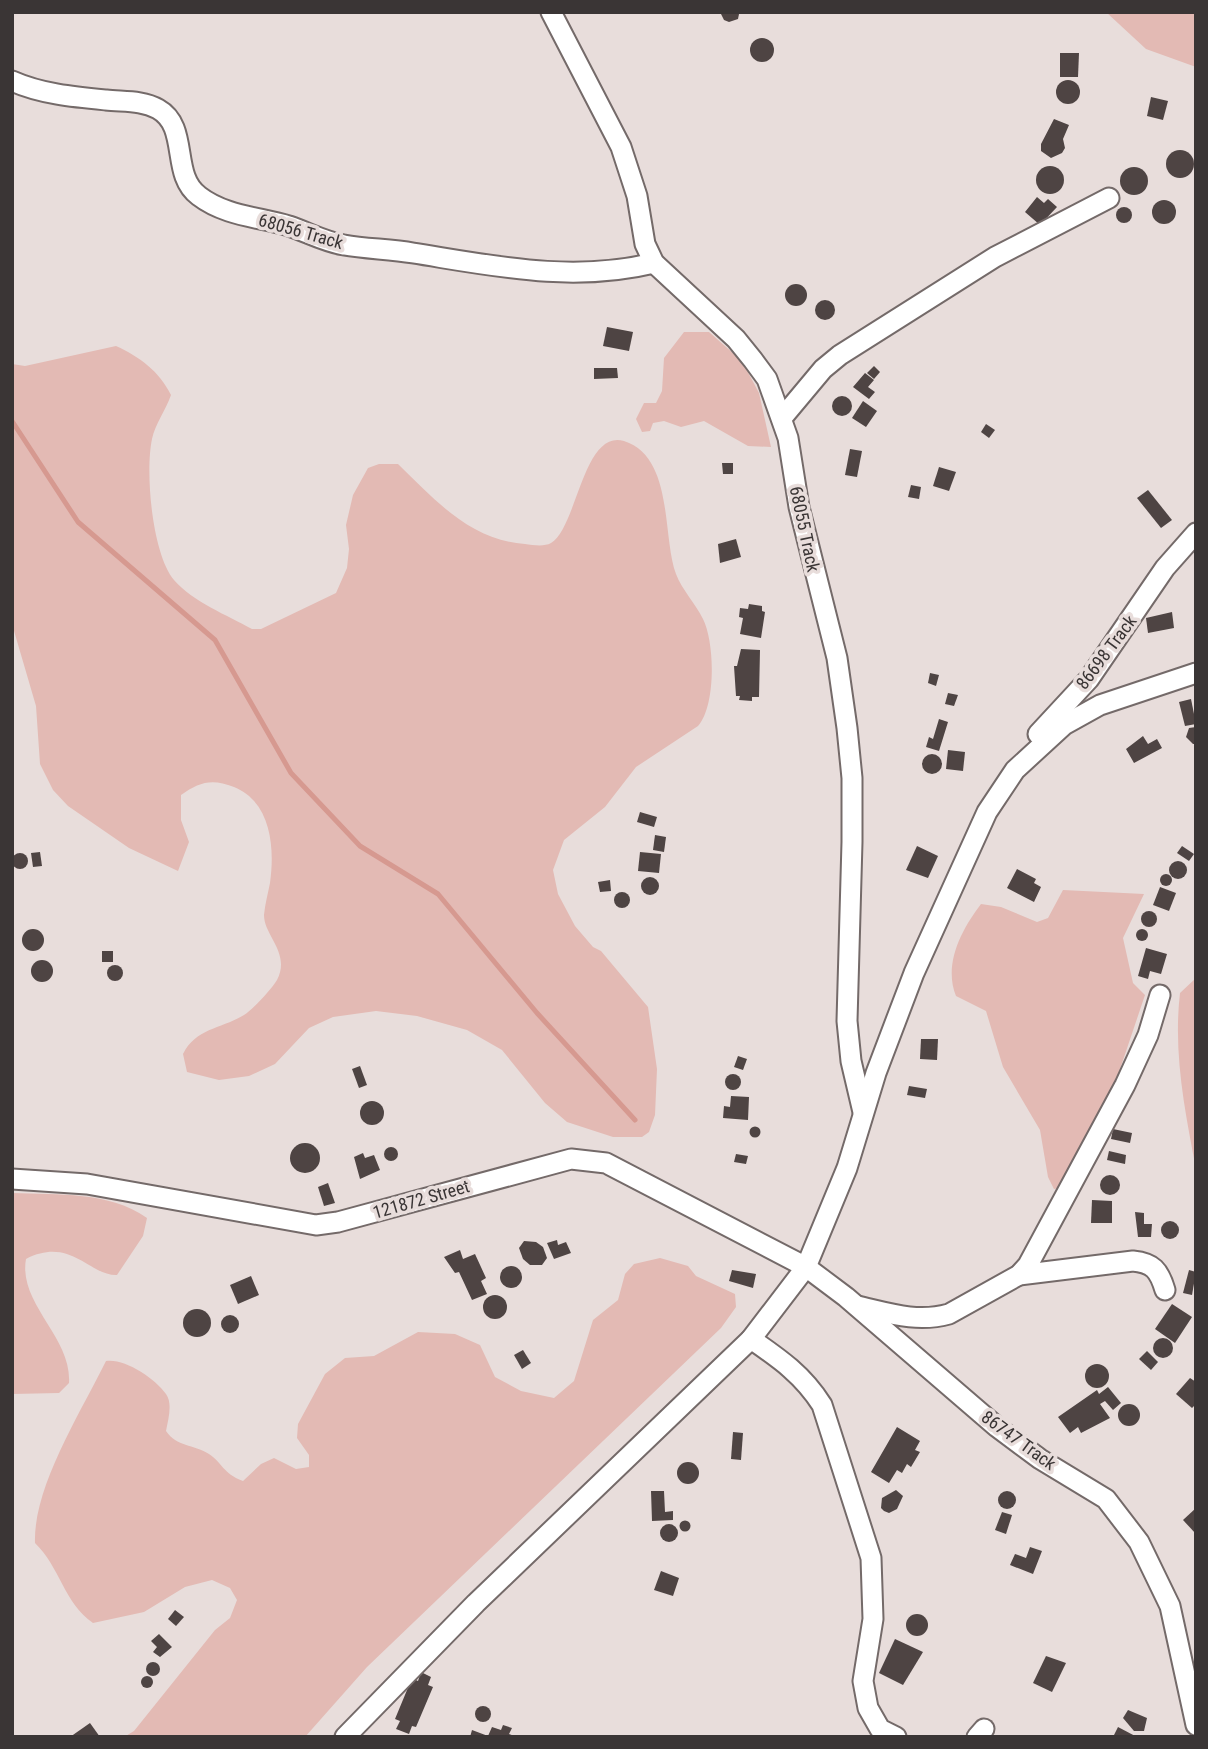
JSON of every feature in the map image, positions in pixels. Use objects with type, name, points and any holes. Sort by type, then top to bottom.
[{"type":"street","name":"68055 Track","points":[[551,12],[621,147],[637,196],[645,244],[654,263],[736,339],[768,379],[782,418],[811,559],[837,659],[852,778],[848,1021],[850,1061],[863,1113]]},
{"type":"street","name":"68056 Track","points":[[12,81],[47,92],[141,103],[157,108],[169,117],[175,128],[184,177],[190,188],[200,197],[219,209],[287,225],[343,245],[526,272],[621,271],[654,263]]},
{"type":"street","points":[[782,418],[823,369],[840,355],[995,257],[1109,198]]},
{"type":"street","name":"86698 Track","points":[[1014,770],[1043,727],[1089,679],[1166,568],[1196,533]]},
{"type":"street","points":[[345,1737],[475,1603],[751,1339],[806,1267],[847,1168],[863,1113],[914,973],[987,812],[1014,770],[1064,725],[1100,705],[1196,673]]},
{"type":"street","points":[[1019,1275],[1046,1236],[1125,1085],[1148,1035],[1160,995]]},
{"type":"street","name":"121872 Street","points":[[12,1179],[87,1184],[316,1225],[433,1197],[560,1161],[589,1159],[606,1163],[631,1175],[806,1267]]},
{"type":"street","points":[[856,1306],[907,1318],[937,1317],[949,1314],[1019,1275],[1133,1261],[1147,1263],[1157,1269],[1165,1290]]},
{"type":"street","name":"86747 Track","points":[[806,1267],[856,1306],[997,1427],[1040,1459],[1106,1499],[1139,1542],[1177,1626],[1187,1693],[1196,1725]]},
{"type":"street","points":[[751,1339],[790,1365],[808,1384],[822,1405],[872,1558],[873,1619],[863,1681],[868,1708],[880,1730],[896,1737]]},
{"type":"street","points":[[1177,1626],[1196,1639]]},
{"type":"shaded area","points":[[1106,12],[1196,12],[1196,67],[1146,49]]},
{"type":"shaded area","points":[[684,332],[709,332],[742,361],[759,393],[771,447],[748,446],[704,421],[681,427],[664,421],[653,423],[650,431],[642,432],[636,419],[644,403],[656,403],[662,391],[664,358]]},
{"type":"shaded area","points":[[116,346],[148,366],[161,379],[171,395],[153,433],[149,471],[152,512],[166,568],[174,580],[191,595],[252,629],[261,629],[336,593],[347,568],[349,549],[346,525],[353,495],[368,468],[379,464],[398,464],[440,505],[471,527],[505,541],[542,545],[551,543],[560,534],[590,464],[599,450],[610,441],[624,441],[640,450],[651,463],[664,500],[676,574],[700,613],[707,630],[712,674],[708,704],[698,726],[636,767],[605,807],[564,840],[553,870],[558,894],[575,926],[593,947],[601,951],[648,1007],[657,1069],[655,1115],[649,1132],[642,1137],[613,1137],[567,1122],[545,1103],[502,1050],[467,1030],[417,1016],[376,1011],[333,1017],[309,1028],[275,1064],[249,1076],[219,1080],[187,1072],[183,1054],[188,1045],[202,1034],[248,1012],[271,989],[280,970],[279,953],[264,915],[272,855],[263,814],[246,794],[226,784],[200,784],[181,795],[181,820],[189,842],[178,871],[129,848],[68,806],[53,790],[40,764],[36,706],[12,624],[12,364],[25,366]]},
{"type":"shaded area","points":[[1063,890],[1144,894],[1123,938],[1133,983],[1145,995],[1117,1078],[1061,1188],[1054,1189],[1048,1177],[1040,1130],[1003,1067],[986,1011],[956,996],[952,972],[956,947],[981,904],[1001,907],[1037,922],[1048,918]]},
{"type":"shaded area","points":[[1196,978],[1196,1169],[1181,1082],[1178,1015],[1180,993]]},
{"type":"shaded area","points":[[12,1193],[100,1199],[132,1209],[147,1218],[143,1236],[117,1275],[97,1270],[67,1254],[42,1253],[26,1259],[30,1291],[55,1335],[68,1366],[69,1383],[59,1393],[12,1394]]},
{"type":"shaded area","points":[[660,1258],[688,1266],[696,1276],[735,1294],[736,1307],[721,1328],[367,1667],[305,1737],[124,1737],[134,1731],[215,1630],[230,1618],[237,1600],[230,1588],[212,1580],[185,1587],[144,1612],[93,1623],[75,1605],[51,1563],[35,1543],[36,1521],[50,1474],[106,1361],[130,1366],[155,1382],[168,1398],[166,1431],[170,1436],[214,1457],[231,1475],[243,1481],[261,1464],[274,1458],[296,1469],[309,1467],[309,1455],[297,1438],[298,1424],[325,1374],[345,1358],[374,1356],[418,1332],[455,1334],[480,1345],[495,1377],[521,1391],[554,1398],[574,1381],[593,1320],[618,1300],[625,1274],[634,1264]]},
{"type":"building","points":[[720,12],[739,12],[738,19],[729,22],[724,20]]},
{"type":"building","points":[[762,38],[771,41],[774,50],[771,59],[762,62],[753,59],[750,50],[753,41]]},
{"type":"building","points":[[1060,53],[1079,53],[1078,77],[1060,77]]},
{"type":"building","points":[[1068,80],[1077,83],[1080,92],[1077,101],[1068,104],[1059,101],[1056,92],[1059,83]]},
{"type":"building","points":[[1151,97],[1168,101],[1163,120],[1147,116]]},
{"type":"building","points":[[1054,119],[1069,125],[1063,139],[1065,148],[1062,153],[1051,158],[1041,151],[1041,144]]},
{"type":"building","points":[[1180,150],[1190,154],[1194,164],[1190,174],[1180,178],[1170,174],[1166,164],[1170,154]]},
{"type":"building","points":[[1050,166],[1060,170],[1064,180],[1060,190],[1050,194],[1040,190],[1036,180],[1040,170]]},
{"type":"building","points":[[1134,167],[1144,171],[1148,181],[1144,191],[1134,195],[1124,191],[1120,181],[1124,171]]},
{"type":"building","points":[[1037,197],[1044,203],[1048,199],[1057,207],[1040,225],[1025,212]]},
{"type":"building","points":[[1164,200],[1173,203],[1176,212],[1173,221],[1164,224],[1155,221],[1152,212],[1155,203]]},
{"type":"building","points":[[1124,207],[1130,209],[1130,221],[1124,223],[1118,221],[1116,215],[1118,209]]},
{"type":"building","points":[[796,284],[806,291],[807,295],[800,305],[796,306],[786,299],[785,295],[792,285]]},
{"type":"building","points":[[825,300],[832,303],[835,310],[832,317],[825,320],[818,317],[815,310],[818,303]]},
{"type":"building","points":[[607,327],[633,332],[629,351],[603,346]]},
{"type":"building","points":[[874,366],[880,372],[874,379],[867,373]]},
{"type":"building","points":[[594,368],[617,368],[618,378],[594,379]]},
{"type":"building","points":[[865,373],[874,380],[868,387],[875,392],[869,399],[853,387]]},
{"type":"building","points":[[838,396],[846,396],[852,406],[846,416],[838,416],[832,410],[832,402]]},
{"type":"building","points":[[863,401],[877,411],[866,427],[852,418]]},
{"type":"building","points":[[986,424],[995,430],[989,438],[981,432]]},
{"type":"building","points":[[850,449],[862,451],[857,477],[845,475]]},
{"type":"building","points":[[722,463],[733,463],[733,474],[723,474]]},
{"type":"building","points":[[939,467],[956,472],[949,491],[933,486]]},
{"type":"building","points":[[911,485],[921,487],[919,499],[908,497]]},
{"type":"building","points":[[1148,490],[1172,520],[1161,528],[1137,498]]},
{"type":"building","points":[[736,539],[741,557],[720,563],[718,544]]},
{"type":"building","points":[[749,604],[762,606],[762,611],[765,612],[761,638],[740,634],[743,618],[739,617],[740,608],[748,609]]},
{"type":"building","points":[[1172,612],[1174,628],[1148,633],[1146,618]]},
{"type":"building","points":[[741,649],[760,650],[759,697],[752,697],[752,701],[739,700],[740,696],[736,696],[734,666],[737,666]]},
{"type":"building","points":[[930,673],[939,675],[936,686],[928,683]]},
{"type":"building","points":[[948,693],[958,695],[954,706],[945,704]]},
{"type":"building","points":[[1191,699],[1196,724],[1185,726],[1179,702]]},
{"type":"building","points":[[939,719],[948,722],[939,751],[926,747],[929,737],[933,739]]},
{"type":"building","points":[[1196,727],[1196,744],[1193,744],[1186,737],[1189,728]]},
{"type":"building","points":[[1143,736],[1148,744],[1157,739],[1162,748],[1134,763],[1126,749]]},
{"type":"building","points":[[948,750],[965,752],[963,771],[946,769]]},
{"type":"building","points":[[932,754],[939,757],[942,764],[939,771],[932,774],[925,771],[922,764],[925,757]]},
{"type":"building","points":[[640,812],[657,817],[654,827],[637,822]]},
{"type":"building","points":[[655,835],[666,837],[664,852],[653,850]]},
{"type":"building","points":[[917,846],[938,856],[928,878],[906,870]]},
{"type":"building","points":[[1182,846],[1194,854],[1189,861],[1177,853]]},
{"type":"building","points":[[40,852],[42,866],[33,867],[31,853]]},
{"type":"building","points":[[640,852],[661,854],[659,873],[638,871]]},
{"type":"building","points":[[20,853],[26,855],[26,867],[20,869],[14,867],[12,861],[14,855]]},
{"type":"building","points":[[1178,861],[1184,864],[1187,870],[1184,876],[1178,879],[1172,876],[1169,870],[1172,864]]},
{"type":"building","points":[[1017,869],[1036,879],[1034,883],[1041,887],[1034,902],[1007,888]]},
{"type":"building","points":[[1166,874],[1172,880],[1166,886],[1160,880]]},
{"type":"building","points":[[650,877],[656,880],[659,886],[656,892],[650,895],[644,892],[641,886],[644,880]]},
{"type":"building","points":[[610,880],[611,891],[600,892],[598,882]]},
{"type":"building","points":[[1160,887],[1176,893],[1169,911],[1153,905]]},
{"type":"building","points":[[622,892],[628,894],[628,906],[622,908],[616,906],[614,900],[616,894]]},
{"type":"building","points":[[1149,911],[1155,913],[1155,925],[1149,927],[1143,925],[1141,919],[1143,913]]},
{"type":"building","points":[[33,929],[41,932],[44,940],[41,948],[33,951],[25,948],[22,940],[25,932]]},
{"type":"building","points":[[1142,929],[1148,935],[1142,941],[1136,935]]},
{"type":"building","points":[[1146,948],[1167,954],[1161,974],[1150,971],[1148,979],[1138,976]]},
{"type":"building","points":[[102,951],[113,951],[113,962],[102,962]]},
{"type":"building","points":[[42,960],[52,967],[53,971],[46,981],[42,982],[32,975],[31,971],[38,961]]},
{"type":"building","points":[[115,965],[123,973],[115,981],[107,973]]},
{"type":"building","points":[[921,1039],[938,1039],[937,1060],[920,1059]]},
{"type":"building","points":[[738,1056],[747,1059],[743,1070],[734,1067]]},
{"type":"building","points":[[360,1066],[367,1085],[359,1088],[352,1069]]},
{"type":"building","points":[[730,1074],[736,1074],[741,1082],[739,1088],[730,1090],[725,1085],[725,1079]]},
{"type":"building","points":[[909,1086],[927,1089],[925,1098],[907,1095]]},
{"type":"building","points":[[731,1096],[749,1097],[748,1120],[723,1118],[724,1106],[730,1107]]},
{"type":"building","points":[[372,1101],[380,1105],[384,1113],[380,1121],[372,1125],[364,1121],[360,1113],[364,1105]]},
{"type":"building","points":[[755,1127],[759,1128],[759,1136],[755,1137],[751,1136],[750,1132],[751,1128]]},
{"type":"building","points":[[1113,1129],[1132,1133],[1130,1143],[1111,1139]]},
{"type":"building","points":[[305,1143],[311,1144],[319,1152],[319,1164],[311,1172],[305,1173],[299,1172],[291,1164],[290,1158],[291,1152],[299,1144]]},
{"type":"building","points":[[388,1147],[394,1147],[398,1154],[394,1161],[388,1161],[384,1157],[384,1151]]},
{"type":"building","points":[[1109,1151],[1126,1155],[1125,1164],[1107,1160]]},
{"type":"building","points":[[363,1153],[365,1158],[374,1155],[380,1170],[360,1179],[354,1157]]},
{"type":"building","points":[[736,1154],[748,1156],[746,1164],[734,1162]]},
{"type":"building","points":[[1110,1175],[1117,1178],[1120,1185],[1117,1192],[1110,1195],[1103,1192],[1100,1185],[1103,1178]]},
{"type":"building","points":[[328,1183],[335,1203],[324,1206],[318,1187]]},
{"type":"building","points":[[1092,1200],[1112,1201],[1112,1223],[1091,1223]]},
{"type":"building","points":[[1135,1212],[1144,1213],[1144,1224],[1152,1224],[1151,1237],[1138,1237]]},
{"type":"building","points":[[1166,1221],[1174,1221],[1179,1230],[1177,1237],[1166,1239],[1161,1234],[1161,1226]]},
{"type":"building","points":[[557,1240],[558,1245],[566,1242],[571,1253],[554,1259],[547,1243]]},
{"type":"building","points":[[524,1241],[536,1242],[543,1247],[547,1258],[542,1265],[530,1265],[523,1259],[519,1248]]},
{"type":"building","points":[[460,1250],[463,1259],[475,1254],[486,1278],[481,1281],[487,1294],[472,1300],[459,1272],[455,1273],[444,1257]]},
{"type":"building","points":[[511,1266],[519,1269],[522,1277],[519,1285],[511,1288],[503,1285],[500,1277],[503,1269]]},
{"type":"building","points":[[732,1270],[756,1274],[753,1288],[729,1281]]},
{"type":"building","points":[[1189,1270],[1196,1272],[1192,1295],[1183,1293]]},
{"type":"building","points":[[251,1276],[259,1295],[238,1304],[230,1285]]},
{"type":"building","points":[[495,1295],[504,1298],[507,1307],[504,1316],[495,1319],[486,1316],[483,1307],[486,1298]]},
{"type":"building","points":[[1172,1304],[1192,1317],[1175,1343],[1155,1329]]},
{"type":"building","points":[[197,1309],[207,1313],[211,1323],[207,1333],[197,1337],[187,1333],[183,1323],[187,1313]]},
{"type":"building","points":[[230,1315],[236,1318],[239,1324],[236,1330],[230,1333],[224,1330],[221,1324],[224,1318]]},
{"type":"building","points":[[1159,1338],[1167,1338],[1173,1348],[1167,1358],[1159,1358],[1153,1352],[1153,1344]]},
{"type":"building","points":[[523,1350],[531,1363],[522,1369],[514,1355]]},
{"type":"building","points":[[1147,1351],[1158,1362],[1151,1370],[1139,1359]]},
{"type":"building","points":[[1097,1364],[1105,1368],[1109,1376],[1105,1384],[1097,1388],[1089,1384],[1085,1376],[1089,1368]]},
{"type":"building","points":[[1190,1378],[1196,1382],[1196,1404],[1192,1408],[1176,1394]]},
{"type":"building","points":[[1108,1387],[1121,1403],[1113,1410],[1105,1401],[1100,1404],[1110,1418],[1081,1433],[1078,1427],[1070,1433],[1058,1417],[1097,1390],[1099,1394]]},
{"type":"building","points":[[1129,1404],[1137,1407],[1140,1415],[1137,1423],[1129,1426],[1121,1423],[1118,1415],[1121,1407]]},
{"type":"building","points":[[897,1427],[920,1441],[915,1450],[920,1452],[911,1467],[907,1464],[902,1473],[897,1470],[889,1483],[871,1472]]},
{"type":"building","points":[[733,1432],[743,1433],[741,1460],[731,1459]]},
{"type":"building","points":[[688,1462],[696,1465],[699,1473],[696,1481],[688,1484],[680,1481],[677,1473],[680,1465]]},
{"type":"building","points":[[896,1490],[903,1496],[897,1509],[889,1513],[884,1511],[881,1508],[882,1498]]},
{"type":"building","points":[[651,1491],[664,1491],[665,1512],[673,1511],[673,1520],[652,1521]]},
{"type":"building","points":[[1007,1491],[1014,1493],[1014,1507],[1007,1509],[1000,1507],[998,1500],[1000,1493]]},
{"type":"building","points":[[1196,1508],[1196,1534],[1183,1520]]},
{"type":"building","points":[[1002,1512],[1012,1515],[1006,1534],[995,1530]]},
{"type":"building","points":[[685,1520],[691,1526],[685,1532],[679,1526]]},
{"type":"building","points":[[665,1524],[673,1524],[678,1533],[676,1540],[665,1542],[660,1537],[660,1529]]},
{"type":"building","points":[[1030,1547],[1042,1551],[1033,1574],[1010,1565],[1015,1554],[1026,1558]]},
{"type":"building","points":[[661,1571],[679,1578],[673,1596],[654,1590]]},
{"type":"building","points":[[175,1610],[184,1617],[176,1626],[168,1619]]},
{"type":"building","points":[[913,1614],[921,1614],[928,1621],[928,1629],[921,1636],[913,1636],[906,1629],[906,1621]]},
{"type":"building","points":[[159,1634],[172,1647],[160,1657],[153,1652],[157,1647],[151,1641]]},
{"type":"building","points":[[895,1639],[923,1652],[903,1685],[879,1673]]},
{"type":"building","points":[[1046,1656],[1066,1663],[1052,1692],[1033,1683]]},
{"type":"building","points":[[153,1662],[158,1664],[158,1674],[153,1676],[148,1674],[146,1669],[148,1664]]},
{"type":"building","points":[[421,1672],[431,1677],[428,1685],[433,1687],[416,1727],[412,1726],[409,1734],[396,1729],[400,1721],[395,1719],[412,1678],[418,1681]]},
{"type":"building","points":[[147,1676],[153,1682],[147,1688],[141,1682]]},
{"type":"building","points":[[480,1706],[486,1706],[491,1714],[489,1720],[480,1722],[475,1717],[475,1711]]},
{"type":"building","points":[[1128,1710],[1147,1718],[1144,1731],[1134,1731],[1123,1718]]},
{"type":"building","points":[[90,1723],[100,1737],[70,1737]]},
{"type":"building","points":[[503,1725],[512,1728],[509,1734],[517,1737],[470,1737],[472,1730],[488,1736],[492,1727],[501,1730]]},
{"type":"building","points":[[1118,1727],[1137,1737],[1113,1737]]},
{"type":"waterway","points":[[12,421],[78,522],[215,640],[291,773],[360,846],[438,894],[537,1013],[635,1120]]}]
